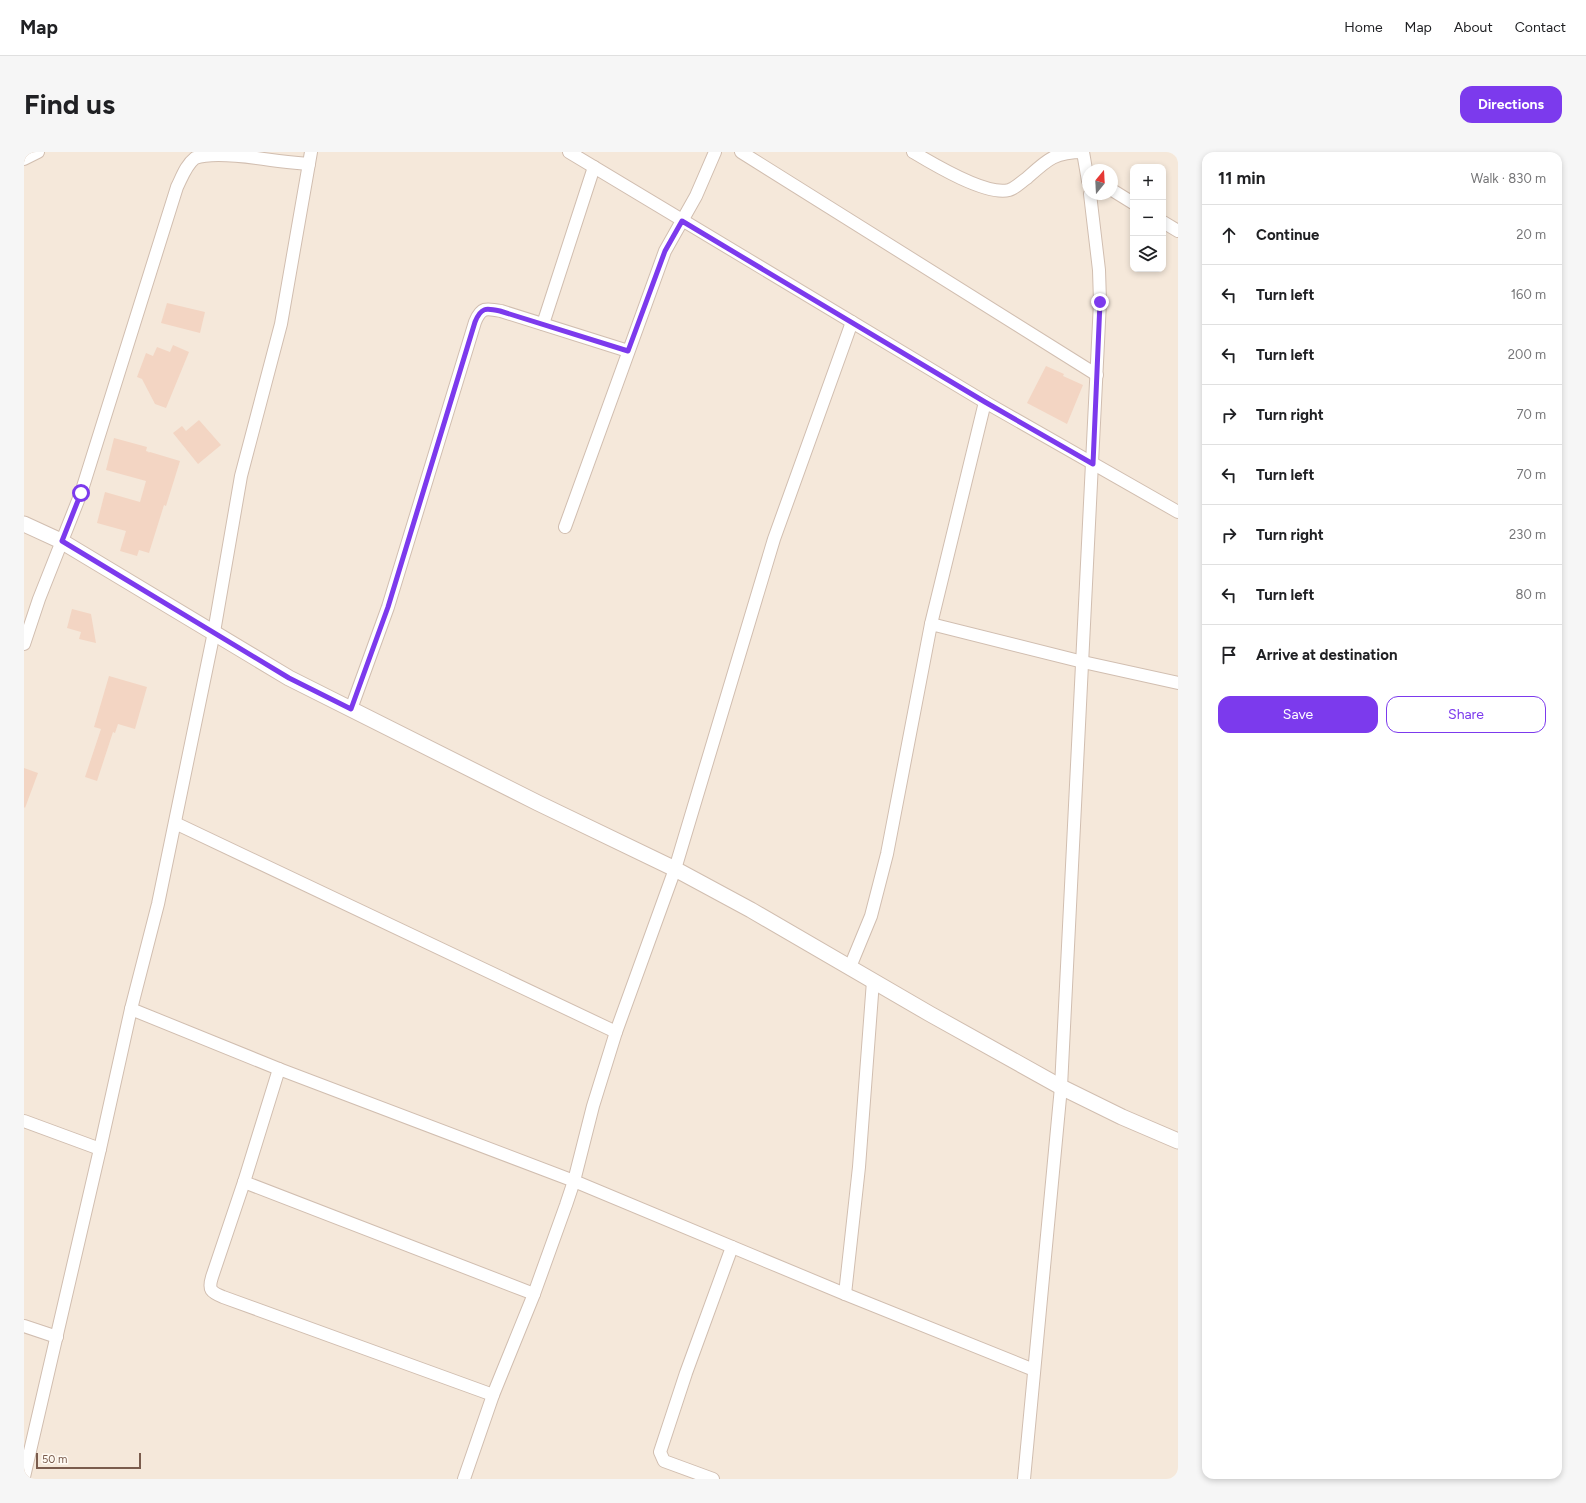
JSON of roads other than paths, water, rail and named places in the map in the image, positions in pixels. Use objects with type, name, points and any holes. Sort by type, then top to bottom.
[{"type":"street","points":[[24,159],[38,152]]},
{"type":"street","points":[[24,644],[86,480],[177,187],[188,166],[195,158],[207,153],[220,152],[288,162],[310,158],[281,324],[241,476],[214,632],[158,904],[131,1009],[24,1477]]},
{"type":"street","points":[[569,152],[985,402],[1178,512]]},
{"type":"street","points":[[565,527],[665,251],[696,196],[715,152]]},
{"type":"street","points":[[741,152],[1097,375]]},
{"type":"street","points":[[913,152],[943,170],[960,178],[989,188],[1004,191],[1016,186],[1053,156],[1071,152],[1083,152],[1086,164]]},
{"type":"street","points":[[543,324],[594,167]]},
{"type":"street","points":[[1118,194],[1130,201]]},
{"type":"street","points":[[1024,1479],[1061,1087],[1099,330],[1099,270],[1091,200]]},
{"type":"street","points":[[1166,224],[1178,231]]},
{"type":"street","points":[[351,709],[388,607],[477,316],[484,310],[490,309],[628,351]]},
{"type":"street","points":[[464,1479],[493,1395],[534,1294],[574,1182],[585,1131],[616,1032],[675,869],[774,539],[852,322]]},
{"type":"street","points":[[850,967],[870,916],[886,860],[931,624],[985,402]]},
{"type":"street","points":[[24,524],[62,541],[289,678],[544,806],[675,869],[745,906],[873,981],[1061,1087],[1122,1117],[1178,1141]]},
{"type":"street","points":[[931,624],[1083,662],[1178,682]]},
{"type":"street","points":[[175,823],[616,1032]]},
{"type":"street","points":[[845,1294],[859,1167],[873,981]]},
{"type":"street","points":[[131,1009],[574,1182],[1034,1370]]},
{"type":"street","points":[[279,1068],[244,1182],[212,1277],[210,1287],[211,1290],[223,1297],[493,1395]]},
{"type":"street","points":[[24,1121],[100,1149]]},
{"type":"street","points":[[244,1182],[534,1294]]},
{"type":"street","points":[[713,1479],[664,1461],[660,1452],[686,1373],[732,1247]]},
{"type":"street","points":[[24,1326],[57,1337]]}]
